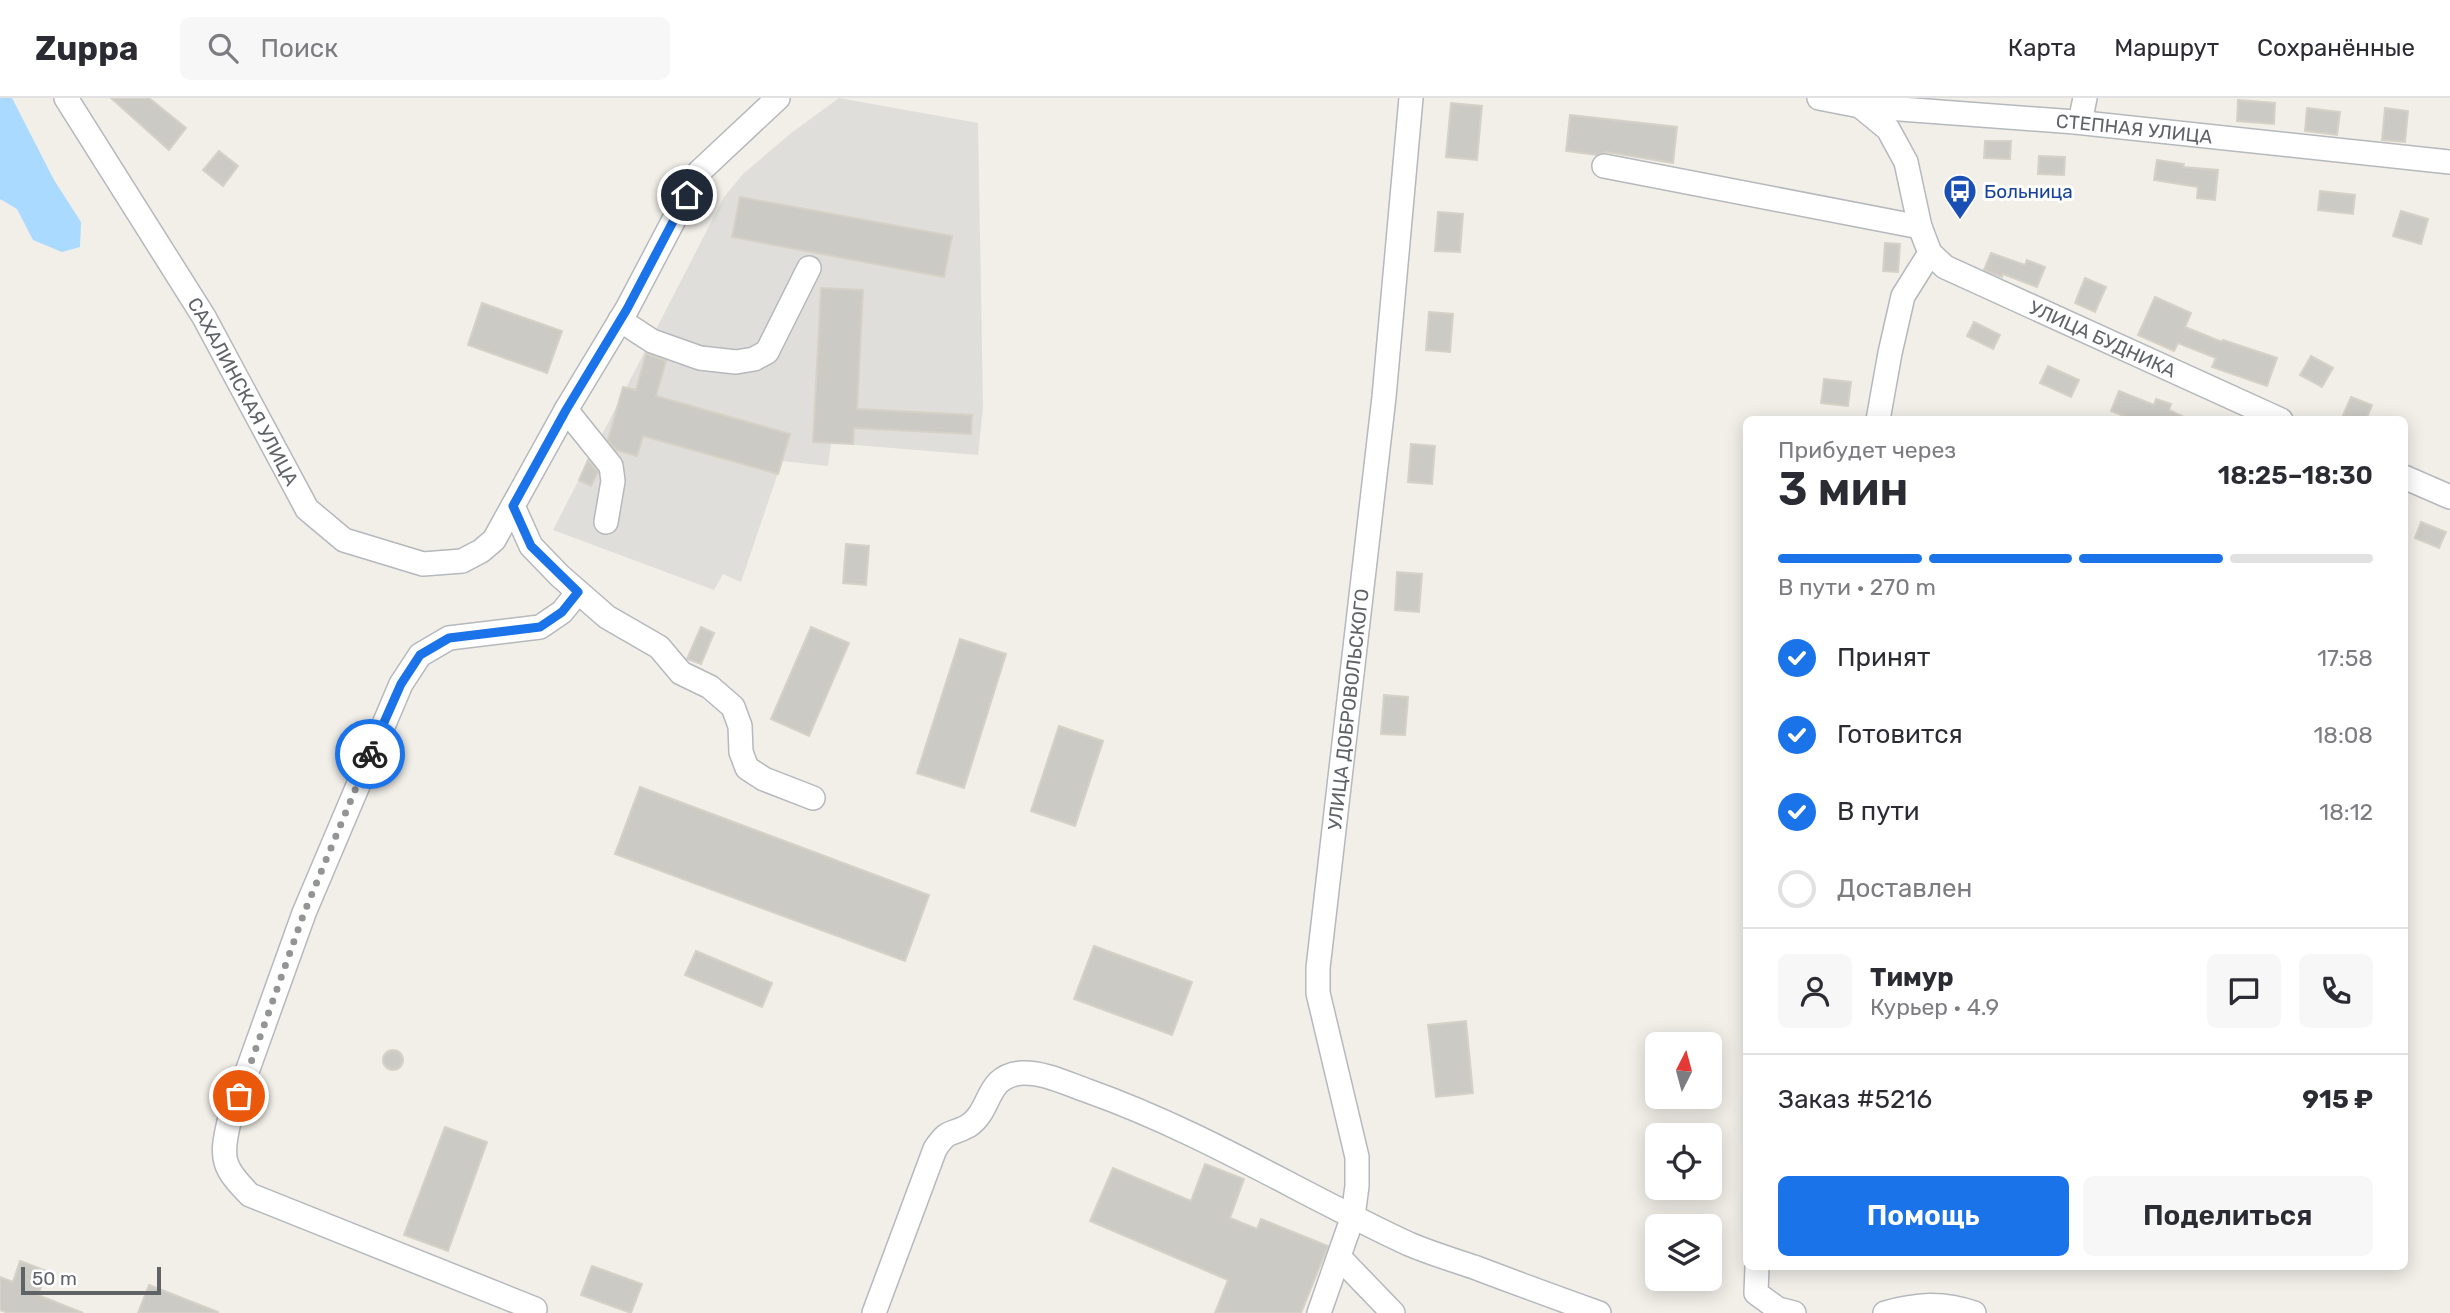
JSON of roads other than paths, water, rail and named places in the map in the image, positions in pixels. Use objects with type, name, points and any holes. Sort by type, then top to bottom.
[{"type":"street","name":"САХАЛИНСКАЯ УЛИЦА","points":[[66,98],[204,317],[307,509],[344,540],[423,565],[462,561],[481,551],[494,540],[513,506]]},
{"type":"street","points":[[778,98],[699,172],[620,320],[513,506],[531,546],[578,592],[607,617],[659,647],[681,673],[710,687],[733,707],[740,726],[741,752],[747,768],[764,779],[814,798]]},
{"type":"street","name":"УЛИЦА ДОБРОВОЛЬСКОГО","points":[[1319,1313],[1353,1216],[1357,1186],[1357,1157],[1318,993],[1318,968],[1384,397],[1411,98]]},
{"type":"street","name":"СТЕПНАЯ УЛИЦА","points":[[1819,98],[1860,106],[2080,122],[2450,162]]},
{"type":"street","points":[[2080,122],[2085,98]]},
{"type":"street","points":[[1860,106],[1888,130],[1906,162],[1920,227],[1930,253],[1903,296],[1879,416]]},
{"type":"street","points":[[1604,166],[1920,227]]},
{"type":"street","name":"УЛИЦА БУДНИКА","points":[[1930,253],[1945,267],[2272,416]]},
{"type":"street","points":[[620,320],[652,341],[700,358],[736,362],[754,359],[767,352],[809,268]]},
{"type":"street","points":[[566,410],[611,466],[613,481],[606,522]]},
{"type":"street","points":[[2408,479],[2450,497]]},
{"type":"street","points":[[535,1309],[250,1195],[225,1164],[223,1146],[229,1122],[304,913],[401,684],[420,655],[449,638],[540,627],[562,612],[578,592]]},
{"type":"street","points":[[874,1313],[935,1149],[943,1137],[968,1125],[977,1116],[997,1083],[1007,1076],[1024,1073],[1044,1076],[1112,1099],[1212,1143],[1412,1245],[1599,1313]]},
{"type":"street","points":[[1339,1257],[1393,1313]]},
{"type":"street","points":[[1757,1270],[1756,1293],[1778,1308],[1794,1313]]},
{"type":"street","points":[[1885,1313],[1908,1307],[1949,1305],[1974,1313]]},
{"type":"water","points":[[0,98],[12,98],[54,180],[81,222],[80,247],[62,252],[33,240],[17,209],[0,199]]},
{"type":"place","name":"Больница","points":[[1960,221]]}]
